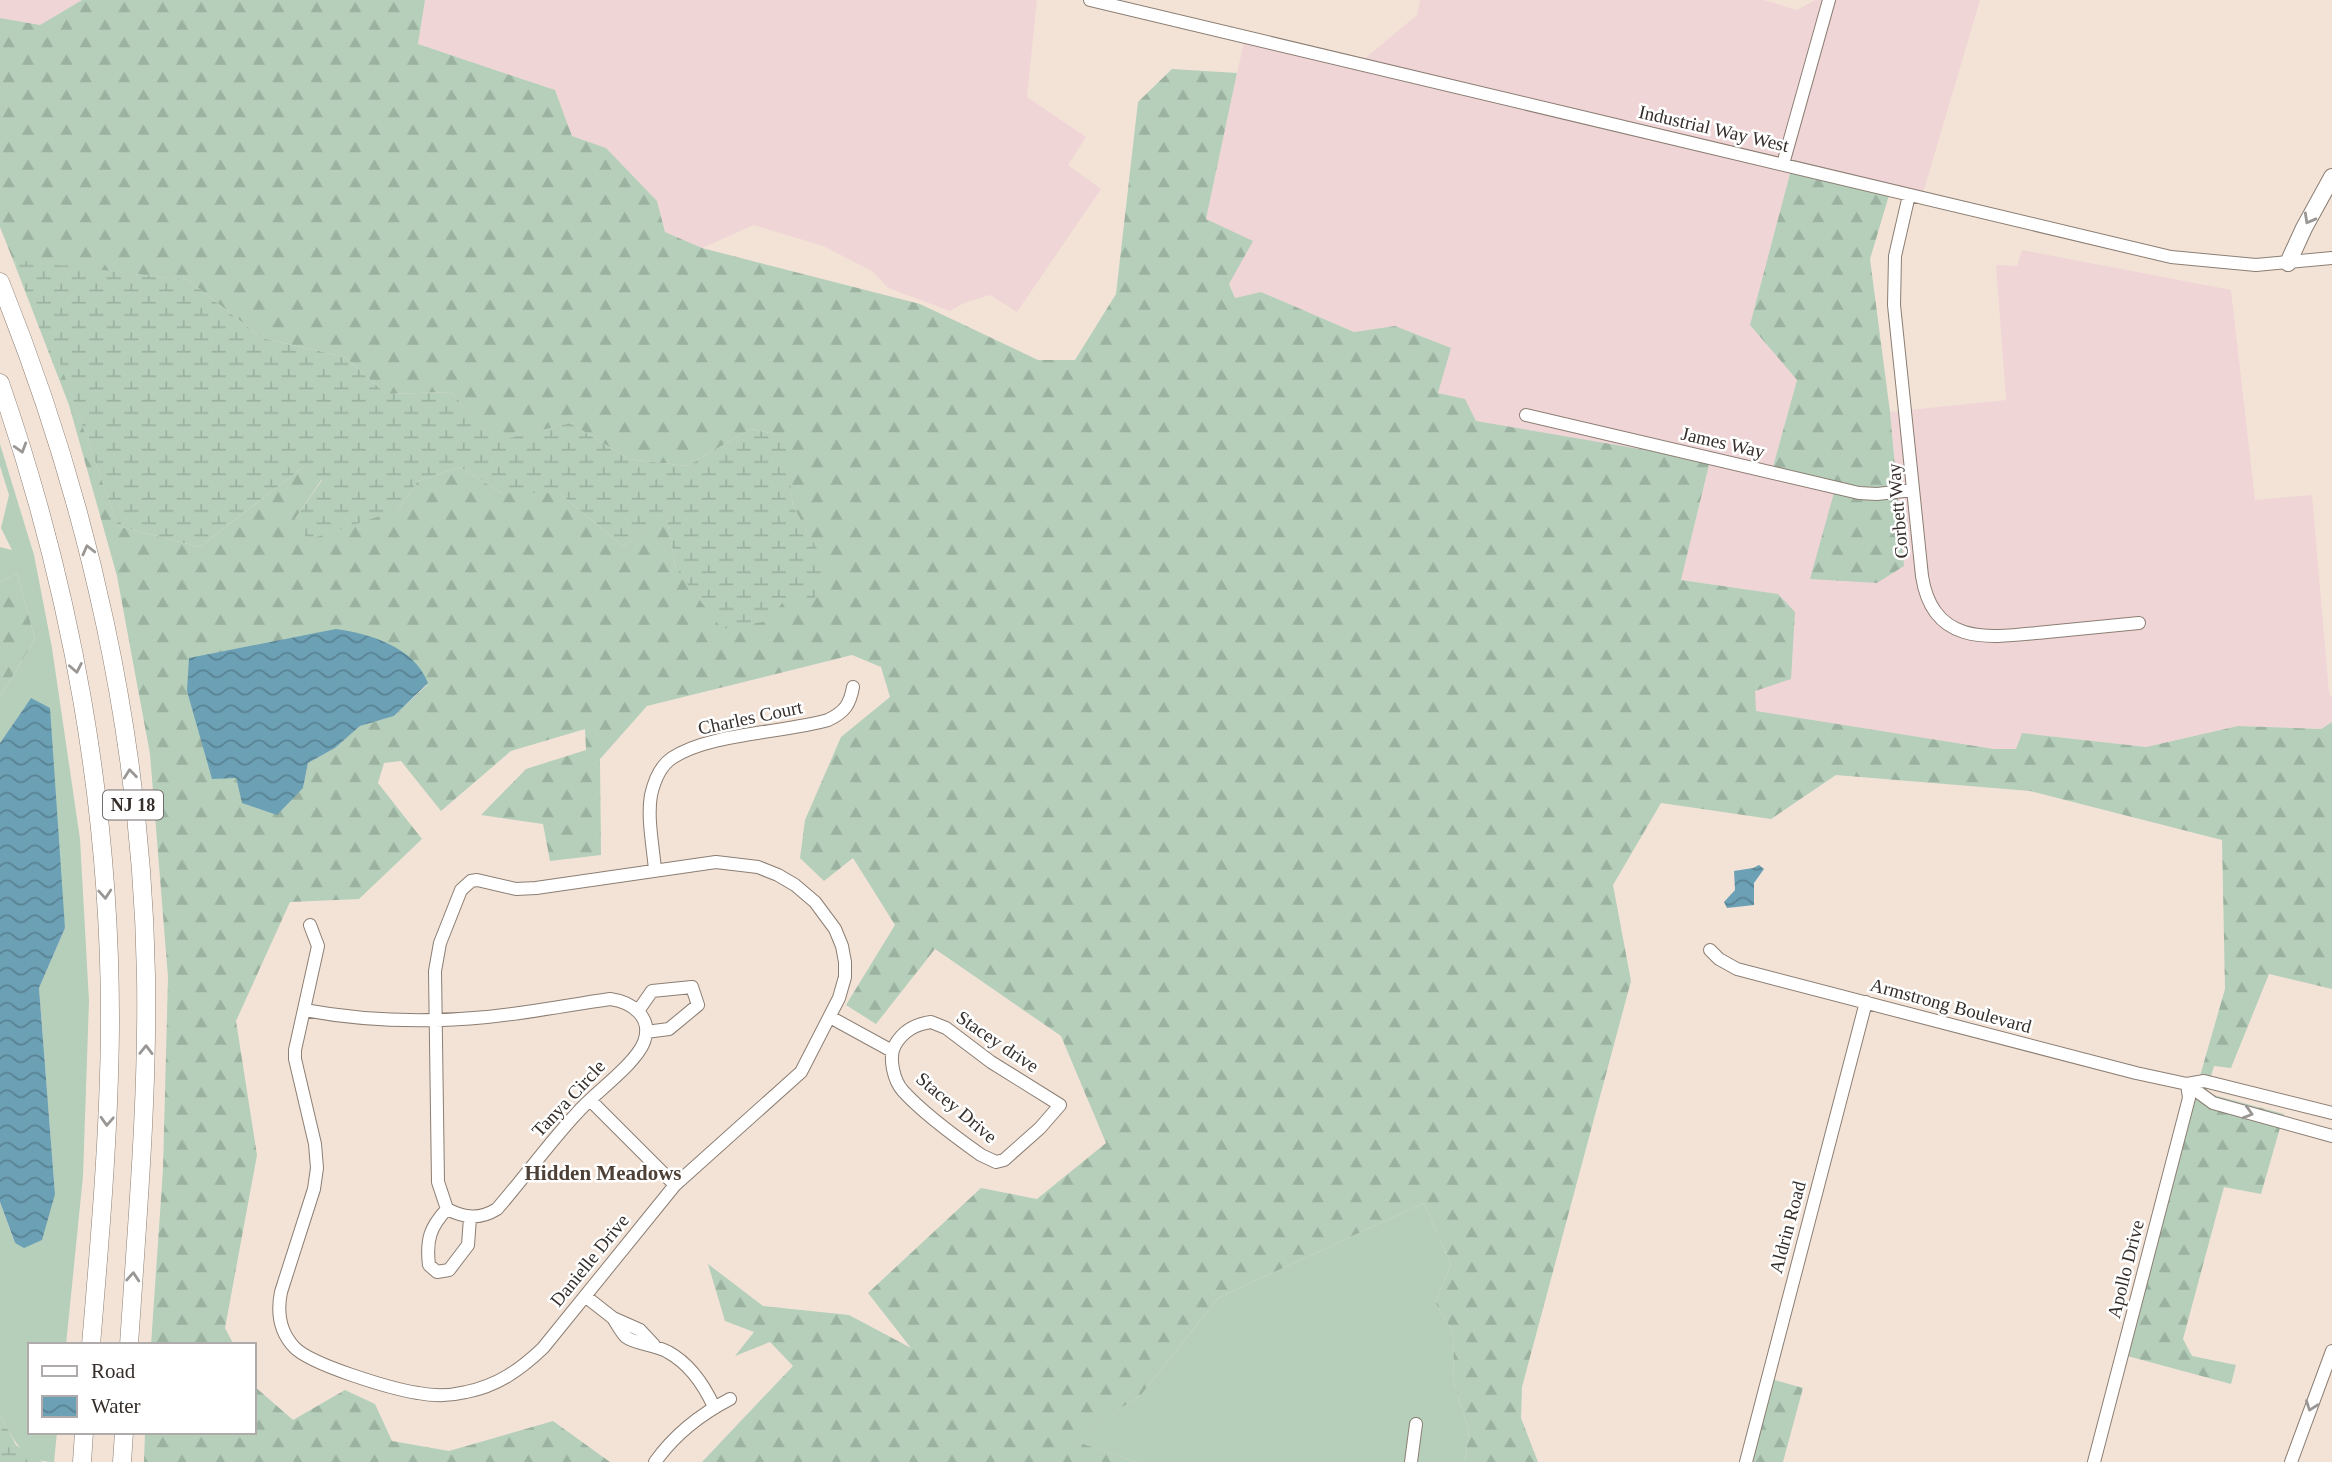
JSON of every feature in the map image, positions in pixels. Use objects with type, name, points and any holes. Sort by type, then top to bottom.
[{"type":"highway","name":"NJ 18","points":[[0,282],[48,410],[82,527],[110,650],[127,753],[142,899],[146,1028],[142,1145],[129,1343]]},
{"type":"highway","name":"NJ 18","points":[[0,383],[28,470],[57,577],[85,717],[102,852],[109,971],[109,1080],[91,1343]]},
{"type":"highway","points":[[82,1462],[84,1434]]},
{"type":"highway","points":[[122,1462],[124,1434]]},
{"type":"main road","points":[[2288,263],[2332,177]]},
{"type":"street","name":"Industrial Way West","points":[[1090,0],[2171,257],[2240,265],[2332,258]]},
{"type":"street","points":[[1783,164],[1829,0]]},
{"type":"street","name":"Corbett Way","points":[[1909,195],[1898,239],[1893,279],[1894,305],[1923,584],[1931,605],[1953,627],[1973,636],[1991,637],[2140,623]]},
{"type":"street","name":"James Way","points":[[1526,415],[1859,493],[1913,490]]},
{"type":"street","name":"Charles Court","points":[[655,870],[651,797],[657,776],[667,763],[712,742],[828,720],[850,703],[853,687]]},
{"type":"street","name":"Danielle Drive","points":[[310,925],[318,946],[295,1059],[315,1144],[317,1168],[314,1189],[279,1300],[281,1325],[295,1348],[317,1362],[402,1390],[435,1395],[464,1393],[496,1383],[522,1367],[543,1348],[675,1185],[801,1072],[830,1017],[844,983],[845,955],[830,920],[807,894],[778,875],[738,863],[716,862],[528,888],[498,886],[477,880],[466,885],[458,896],[440,943],[436,971],[436,1019]]},
{"type":"street","name":"Armstrong Boulevard","points":[[1710,950],[1719,959],[1737,969],[2124,1070],[2187,1084],[2204,1081],[2332,1113]]},
{"type":"street","points":[[304,1010],[359,1019],[436,1019],[487,1017],[610,999],[625,1002],[638,1011],[643,1017],[646,1032],[669,1030],[698,1005],[692,987],[652,990],[638,1011]]},
{"type":"street","name":"Aldrin Road","points":[[1746,1462],[1866,1002]]},
{"type":"street","points":[[830,1017],[892,1051]]},
{"type":"street","points":[[436,1019],[438,1182],[447,1209]]},
{"type":"street","name":"Stacey drive","points":[[892,1051],[898,1039],[908,1030],[931,1022],[941,1026],[991,1062],[1060,1105],[1040,1128]]},
{"type":"street","name":"Tanya Circle","points":[[470,1218],[497,1209],[577,1112],[632,1061],[639,1052],[646,1032]]},
{"type":"street","name":"Stacey Drive","points":[[892,1051],[893,1065],[901,1089],[961,1141],[987,1158],[1004,1160],[1040,1128]]},
{"type":"street","name":"Armstrong Boulevard","points":[[2187,1084],[2213,1103],[2332,1136]]},
{"type":"street","name":"Apollo Drive","points":[[2094,1462],[2189,1098],[2187,1084]]},
{"type":"street","points":[[590,1100],[675,1185]]},
{"type":"street","points":[[447,1209],[470,1218],[468,1245],[449,1270],[437,1272],[429,1265],[430,1232],[432,1225],[447,1209]]},
{"type":"street","points":[[585,1296],[613,1318],[632,1341],[654,1345],[675,1356],[691,1370],[714,1407]]},
{"type":"street","points":[[2291,1462],[2332,1350]]},
{"type":"street","points":[[655,1462],[691,1423],[730,1399]]},
{"type":"street","points":[[1411,1462],[1416,1424]]},
{"type":"shaded area","points":[[0,0],[82,0],[40,25],[0,18]]},
{"type":"shaded area","points":[[425,0],[1037,0],[1027,97],[1086,137],[1068,165],[1101,189],[1017,312],[990,295],[964,303],[950,311],[888,288],[872,271],[823,246],[754,225],[702,248],[665,232],[657,201],[606,148],[572,136],[555,90],[418,44]]},
{"type":"shaded area","points":[[1420,0],[1764,0],[1797,10],[1815,0],[1980,0],[1921,200],[1879,189],[1750,325],[1797,380],[1771,474],[1835,488],[1904,566],[1890,412],[2006,400],[1996,265],[2017,266],[2022,250],[2231,290],[2255,500],[2312,495],[2329,693],[2332,698],[2332,722],[2321,729],[2238,726],[2146,747],[2022,733],[2017,749],[1994,749],[1755,711],[1754,691],[1778,594],[1681,580],[1710,462],[1475,421],[1438,393],[1450,348],[1395,326],[1354,332],[1261,292],[1235,298],[1206,219],[1244,41],[1356,66],[1417,15]]},
{"type":"green space","points":[[82,0],[425,0],[418,44],[555,90],[572,136],[606,148],[657,201],[665,232],[702,248],[920,304],[1038,360],[1075,360],[1116,294],[1138,102],[1172,69],[1237,73],[1206,219],[1253,241],[1229,284],[1235,298],[1261,292],[1354,332],[1395,326],[1451,348],[1438,393],[1465,399],[1476,421],[1710,461],[1681,580],[1778,594],[1795,612],[1791,679],[1755,691],[1756,711],[1994,749],[2016,749],[2022,733],[2146,747],[2238,726],[2321,729],[2332,722],[2332,989],[2269,974],[2231,1068],[2214,1066],[2206,1093],[2284,1114],[2261,1194],[2224,1187],[2183,1339],[2192,1356],[2236,1365],[2231,1384],[2120,1354],[2225,989],[2222,840],[2030,791],[1836,775],[1771,819],[1661,803],[1613,885],[1631,981],[1522,1387],[1521,1418],[1538,1462],[1465,1462],[1469,1431],[1453,1380],[1454,1334],[1436,1304],[1451,1264],[1424,1203],[1218,1298],[1141,1395],[1071,1440],[1137,1462],[702,1462],[793,1366],[770,1342],[735,1356],[754,1332],[725,1321],[708,1264],[763,1306],[849,1315],[911,1348],[868,1293],[981,1188],[1037,1199],[1106,1143],[1061,1036],[935,949],[876,1024],[846,1005],[895,925],[853,858],[824,881],[800,858],[805,820],[841,737],[890,697],[881,667],[852,655],[647,706],[600,759],[601,855],[550,861],[543,824],[481,815],[526,769],[586,750],[585,729],[511,751],[441,811],[401,761],[384,763],[378,783],[422,839],[359,899],[290,902],[236,1021],[257,1155],[225,1328],[233,1343],[151,1343],[163,1169],[168,977],[150,754],[117,576],[69,405],[52,361],[59,359],[118,526],[200,547],[303,467],[322,479],[295,519],[398,510],[418,481],[460,467],[502,493],[559,493],[624,547],[665,508],[676,569],[785,598],[825,565],[793,506],[784,436],[751,429],[687,466],[629,459],[570,423],[494,443],[451,392],[386,394],[345,357],[262,338],[188,280],[16,261],[15,265],[0,227],[0,18],[40,25]],"holes":[[[428,684],[394,716],[360,726],[335,748],[308,763],[303,788],[242,803],[236,778]]]},
{"type":"green space","points":[[1791,170],[1890,192],[1870,259],[1890,412],[1904,566],[1877,583],[1810,579],[1835,489],[1771,474],[1797,380],[1750,325]]},
{"type":"green space","points":[[16,260],[188,280],[262,338],[345,357],[386,394],[451,392],[494,442],[570,423],[629,459],[687,466],[751,429],[785,436],[793,506],[826,565],[813,603],[785,599],[769,621],[722,629],[676,569],[665,509],[624,547],[559,493],[502,493],[460,467],[418,481],[398,510],[308,540],[295,519],[322,480],[303,467],[200,547],[118,526],[59,360],[52,361],[15,265]]},
{"type":"green space","points":[[0,444],[34,555],[52,648],[80,839],[89,1001],[83,1176],[66,1343],[28,1343],[28,1434],[57,1434],[54,1462],[43,1461],[26,1453],[14,1440],[0,1415],[0,1202],[15,1244],[55,1194],[39,988],[65,928],[31,698],[0,743],[0,697],[35,639],[17,573],[0,582],[0,547],[12,550],[1,528],[9,495],[0,466]]},
{"type":"green space","points":[[17,573],[35,639],[0,697],[0,582]]},
{"type":"green space","points":[[1424,1203],[1451,1264],[1436,1304],[1454,1334],[1453,1380],[1469,1431],[1465,1462],[1137,1462],[1070,1440],[1141,1395],[1218,1298]]},
{"type":"green space","points":[[1767,1378],[1803,1388],[1783,1462],[1746,1462]]},
{"type":"green space","points":[[256,1388],[293,1420],[345,1390],[375,1404],[392,1441],[449,1451],[553,1421],[610,1462],[144,1462],[145,1434],[256,1434]]},
{"type":"green space","points":[[0,1415],[16,1445],[43,1462],[0,1462]]},
{"type":"water","points":[[336,629],[363,634],[402,651],[413,660],[428,683],[394,716],[360,726],[335,748],[308,763],[303,788],[277,815],[242,803],[236,778],[212,779],[187,691],[189,658]]},
{"type":"water","points":[[31,698],[50,708],[65,928],[39,988],[55,1194],[42,1240],[24,1248],[15,1243],[0,1202],[0,743]]},
{"type":"water","points":[[1759,865],[1764,869],[1754,883],[1754,905],[1727,908],[1724,902],[1735,890],[1734,871]]},
{"type":"district","name":"Hidden Meadows","points":[[603,1173]]}]
